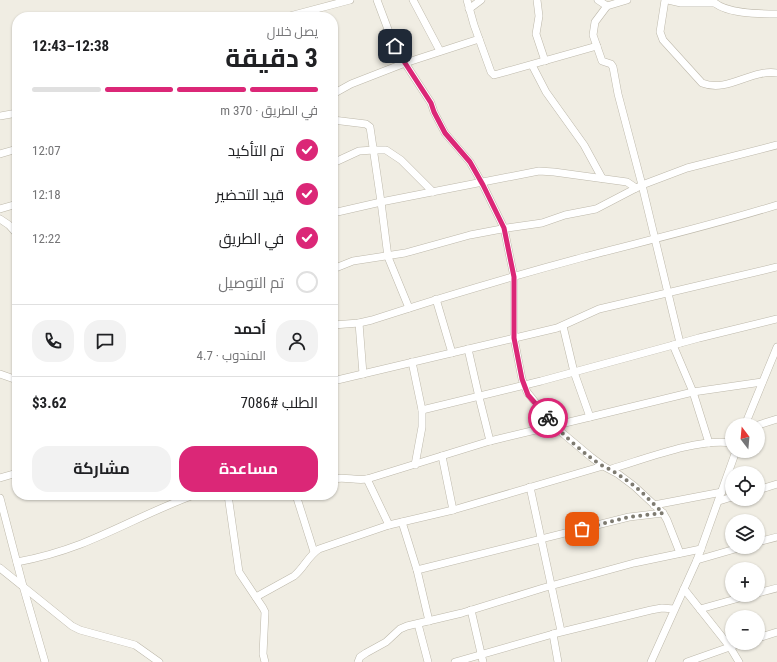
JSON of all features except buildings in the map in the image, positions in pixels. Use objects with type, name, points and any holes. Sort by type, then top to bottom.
[{"type":"street","points":[[305,12],[350,0]]},
{"type":"street","points":[[377,0],[392,40],[431,103],[445,133],[465,156],[481,182],[504,228],[514,277],[514,338],[524,386],[528,395],[554,426],[603,466],[611,469],[634,486],[663,513],[680,553]]},
{"type":"street","points":[[413,0],[440,51]]},
{"type":"street","points":[[467,0],[492,74],[532,65],[597,46]]},
{"type":"street","points":[[469,9],[481,0]]},
{"type":"street","points":[[537,0],[539,16],[536,34],[545,61]]},
{"type":"street","points":[[598,0],[607,6]]},
{"type":"street","points":[[627,0],[607,6],[595,22],[593,35],[602,61],[611,64],[613,67],[639,187],[655,239],[676,344],[709,442]]},
{"type":"street","points":[[664,0],[660,32],[663,40],[702,83],[721,86],[766,72],[777,73]]},
{"type":"street","points":[[668,0],[682,3],[713,2],[724,8],[750,13],[777,14]]},
{"type":"street","points":[[338,91],[351,84],[405,63],[479,39]]},
{"type":"street","points":[[532,65],[546,92],[584,146],[602,178]]},
{"type":"street","points":[[0,116],[12,114]]},
{"type":"street","points":[[338,121],[368,125],[371,131],[388,257],[409,308]]},
{"type":"street","points":[[338,266],[353,261],[388,257],[412,252],[470,235],[504,228],[542,223],[568,214],[596,209],[639,187],[694,166],[777,145]]},
{"type":"street","points":[[0,154],[12,150]]},
{"type":"street","points":[[338,161],[359,152],[386,150],[398,156],[433,192]]},
{"type":"street","points":[[338,212],[539,171],[628,182],[639,187]]},
{"type":"street","points":[[0,209],[12,205]]},
{"type":"street","points":[[338,325],[359,323],[436,299],[719,223],[777,205]]},
{"type":"street","points":[[0,219],[12,228]]},
{"type":"street","points":[[338,380],[562,326],[599,309],[777,267]]},
{"type":"street","points":[[436,299],[452,353]]},
{"type":"street","points":[[422,410],[524,386],[676,344],[777,319]]},
{"type":"street","points":[[359,323],[363,374]]},
{"type":"street","points":[[562,326],[574,372],[590,417]]},
{"type":"street","points":[[749,418],[777,347]]},
{"type":"street","points":[[468,349],[490,442]]},
{"type":"street","points":[[412,362],[422,410],[422,426],[415,464]]},
{"type":"street","points":[[0,374],[12,378]]},
{"type":"street","points":[[338,478],[346,477],[358,480],[367,479],[490,442],[590,417],[693,392],[762,382]]},
{"type":"street","points":[[765,423],[777,419]]},
{"type":"street","points":[[611,469],[674,450],[709,442],[725,442]]},
{"type":"street","points":[[442,456],[453,510]]},
{"type":"street","points":[[651,662],[697,560],[734,458]]},
{"type":"street","points":[[256,597],[294,576],[299,572],[314,552],[319,549],[389,525],[453,510],[603,466]]},
{"type":"street","points":[[0,478],[12,474]]},
{"type":"street","points":[[367,479],[389,525]]},
{"type":"street","points":[[765,488],[777,484]]},
{"type":"street","points":[[530,487],[550,586],[562,631]]},
{"type":"street","points":[[654,504],[722,492]]},
{"type":"street","points":[[0,498],[45,662]]},
{"type":"street","points":[[719,501],[725,499]]},
{"type":"street","points":[[17,562],[40,557],[82,543],[182,500]]},
{"type":"street","points":[[229,500],[239,572],[263,608],[265,616],[263,654],[265,662]]},
{"type":"street","points":[[298,500],[314,552]]},
{"type":"street","points":[[417,570],[629,517],[663,513]]},
{"type":"street","points":[[402,522],[417,570],[429,621]]},
{"type":"street","points":[[765,540],[777,537]]},
{"type":"street","points":[[359,661],[366,653],[386,642],[403,628],[634,563],[701,549]]},
{"type":"street","points":[[697,560],[725,552]]},
{"type":"street","points":[[0,568],[72,626],[80,630],[135,645],[159,662]]},
{"type":"street","points":[[765,591],[777,588]]},
{"type":"street","points":[[684,589],[725,641]]},
{"type":"street","points":[[700,609],[725,602]]},
{"type":"street","points":[[455,662],[482,658],[562,631],[651,610],[662,608],[674,609]]},
{"type":"street","points":[[471,610],[482,658]]},
{"type":"street","points":[[418,624],[428,662]]},
{"type":"street","points":[[765,636],[777,632]]},
{"type":"street","points":[[553,634],[558,662]]},
{"type":"street","points":[[687,662],[725,649]]},
{"type":"street","points":[[732,650],[739,662]]},
{"type":"way so far","points":[[548,418],[554,426],[591,457],[603,466],[611,469],[634,486],[663,513],[629,517],[582,529]]},
{"type":"route","points":[[395,46],[431,103],[445,133],[470,162],[504,228],[514,277],[514,338],[522,379],[528,395],[548,418]]}]
